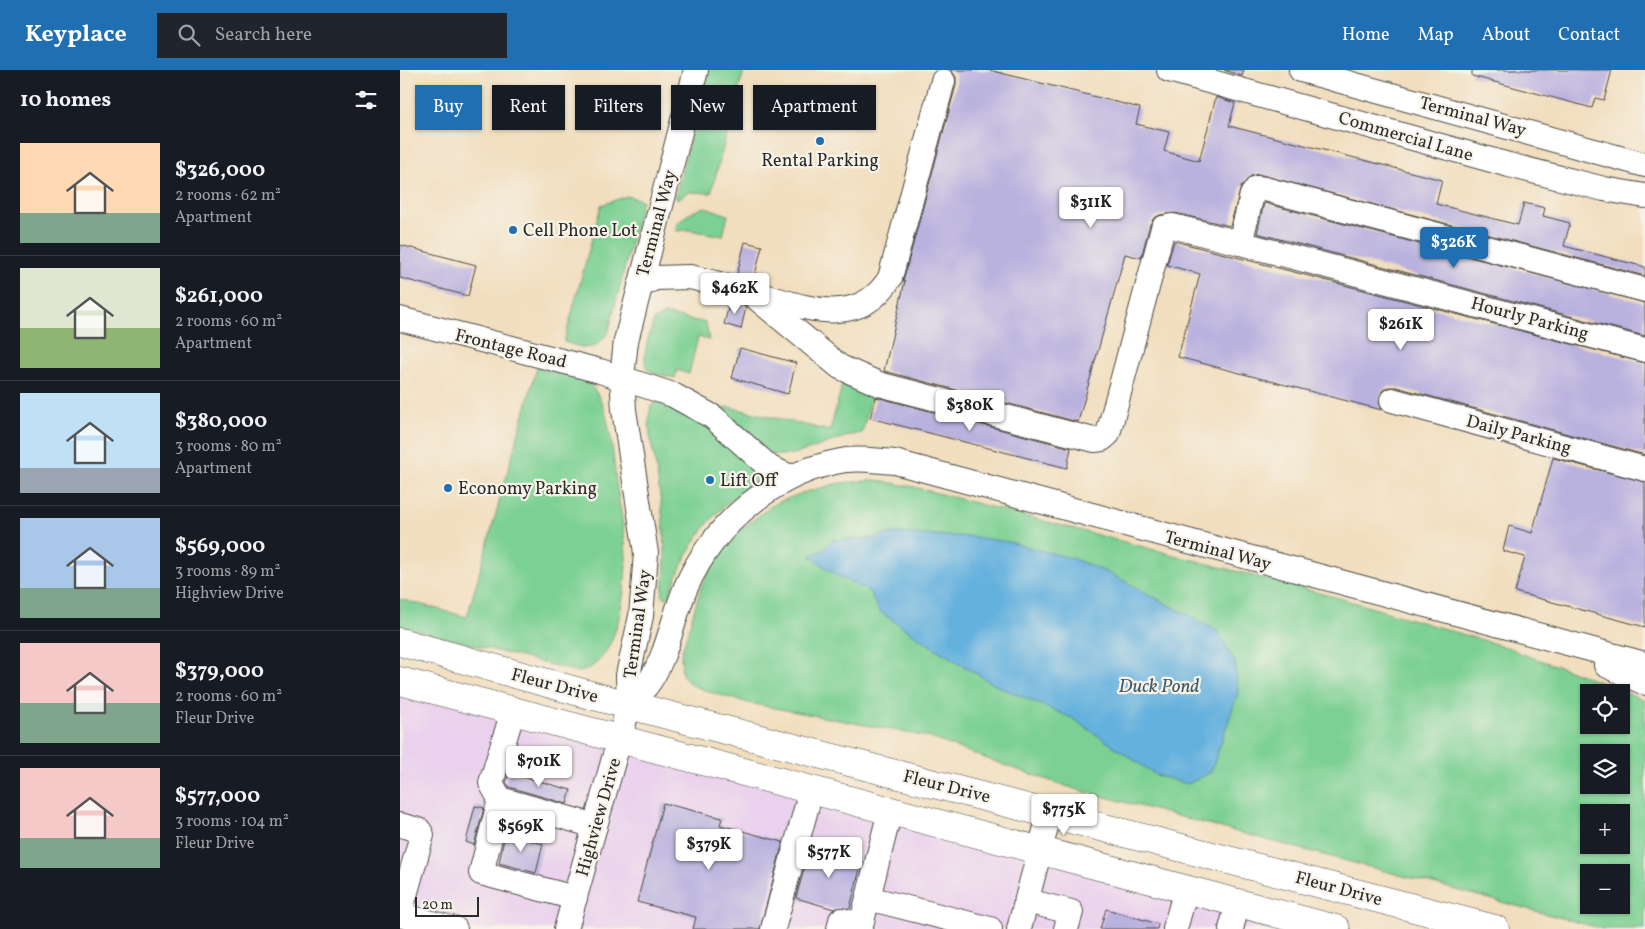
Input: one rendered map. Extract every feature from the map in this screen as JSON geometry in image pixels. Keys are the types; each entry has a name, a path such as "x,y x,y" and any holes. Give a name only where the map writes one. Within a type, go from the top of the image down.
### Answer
{"main road":[{"name":"Fleur Drive","path":"400,642 629,705 1050,812 1450,924 1495,929"},
{"name":"Fleur Drive","path":"400,681 1336,929"}],"street":[{"name":"Terminal Way","path":"629,705 628,675 641,616 646,553 624,410 622,377 626,341 696,70"},
{"name":"Commercial Lane","path":"1169,70 1509,165 1645,196"},
{"name":"Terminal Way","path":"1300,70 1537,133 1645,165"},
{"path":"640,286 655,278 690,277 820,310 840,311 860,306 883,288 890,278 943,82"},
{"path":"1240,243 1252,195 1257,188 1645,290"},
{"name":"Hourly Parking","path":"748,292 840,367 858,376 879,384 1094,440 1102,439 1108,434 1163,228 1172,226 1645,350"},
{"name":"Frontage Road","path":"400,320 622,377"},
{"path":"622,377 694,404 729,430 770,468 791,477"},
{"name":"Daily Parking","path":"1392,400 1645,469"},
{"name":"Terminal Way","path":"629,705 647,684 661,660 686,587 703,555 728,524 753,501 791,477 828,464 867,459 894,462 1645,664"},
{"path":"1545,638 1645,683"},
{"name":"Highview Drive","path":"566,929 629,705"},
{"path":"513,712 491,783 500,799 481,873 575,898"},
{"path":"773,929 811,790"},
{"path":"500,799 595,826"},
{"path":"839,929 841,920 861,925 890,811"},
{"path":"1019,929 1050,812"},
{"path":"400,825 419,830 422,835 400,914 455,929"},
{"path":"1175,929 1186,889"},
{"path":"868,898 990,929"},
{"path":"1027,901 1071,912 1066,929"},
{"path":"1231,929 1238,903"}],"shaded area":[{"path":"400,681 1336,929 585,929 568,925 566,929 400,929"}],"green space":[{"path":"708,70 744,70 740,85 704,85"},
{"path":"692,130 728,130 711,193 688,192 678,199 675,197"},
{"path":"627,196 642,200 608,333 603,340 593,347 588,348 564,342 601,205"},
{"path":"705,207 728,215 723,236 689,230 677,231 676,225 683,219"},
{"path":"664,314 706,323 709,340 698,337 689,374 677,370 675,378 651,372 647,368 645,355 650,332 654,320"},
{"path":"537,367 565,373 579,378 590,385 597,393 602,404 612,445 626,558 624,589 617,625 611,642 603,656 592,666 579,672 400,626 400,599 467,617"},
{"path":"842,385 872,395 862,433 850,435 793,454 770,454 721,411 723,408 729,407 830,431"},
{"path":"659,400 700,417 757,469 757,480 721,509 694,543 677,576 669,598 662,596 665,564 664,532 649,429 651,406"},
{"path":"875,480 914,487 1346,600 1513,649 1519,653 1604,684 1580,684 1580,734 1630,734 1630,694 1645,700 1645,929 1603,929 1075,789 928,737 749,703 706,691 690,684 682,674 681,654 702,584 725,546 739,531 774,504 802,493 839,483"}],"water":[{"name":"Duck Pond","path":"893,533 975,537 1009,542 1074,559 1111,574 1218,631 1235,662 1238,693 1211,772 1188,784 1156,775 1072,718 995,685 928,644 879,611 869,591 836,575 810,556 825,549 832,540 873,538"}],"building":[{"path":"951,70 989,70 1140,108 1136,124 1169,132 1164,151 1199,161 1216,97 1235,103 1229,126 1442,180 1436,204 1518,225 1524,203 1545,208 1543,216 1570,223 1564,246 1645,267 1645,276 1258,174 1251,176 1241,187 1230,226 1175,213 1160,215 1154,218 1150,224 1141,258 1125,254 1078,422 884,371 905,281 903,281 956,85 956,77"},
{"path":"1224,70 1244,70 1242,76"},
{"path":"1472,70 1612,70 1604,100 1595,98 1592,108 1472,76"},
{"path":"1264,203 1645,303 1645,336 1257,233"},
{"path":"1174,241 1645,363 1645,455 1396,387 1388,387 1382,391 1379,403 1382,410 1178,357 1200,274 1167,265"},
{"path":"745,242 762,246 754,279 737,274"},
{"path":"400,245 476,265 468,296 400,278"},
{"path":"730,301 746,307 741,329 724,324"},
{"path":"740,348 796,363 788,394 732,378"},
{"path":"876,397 1071,448 1067,468 870,418"},
{"path":"1553,458 1645,482 1645,627 1515,592 1525,557 1503,551 1509,526 1532,533"},
{"path":"509,773 571,790 567,804 509,787 506,782"},
{"path":"663,803 722,818 720,825 783,842 760,929 693,929 696,917 637,902"},
{"path":"475,806 484,808 474,845 466,842"},
{"path":"505,834 543,844 536,873 499,863"},
{"path":"810,847 862,861 850,908 834,909 796,898"},
{"path":"1106,909 1158,924 1157,929 1100,929"}],"place":[{"name":"Rental Parking","path":"820,141"},
{"name":"Cell Phone Lot","path":"513,230"},
{"name":"Lift Off","path":"710,480"},
{"name":"Economy Parking","path":"448,488"}]}
